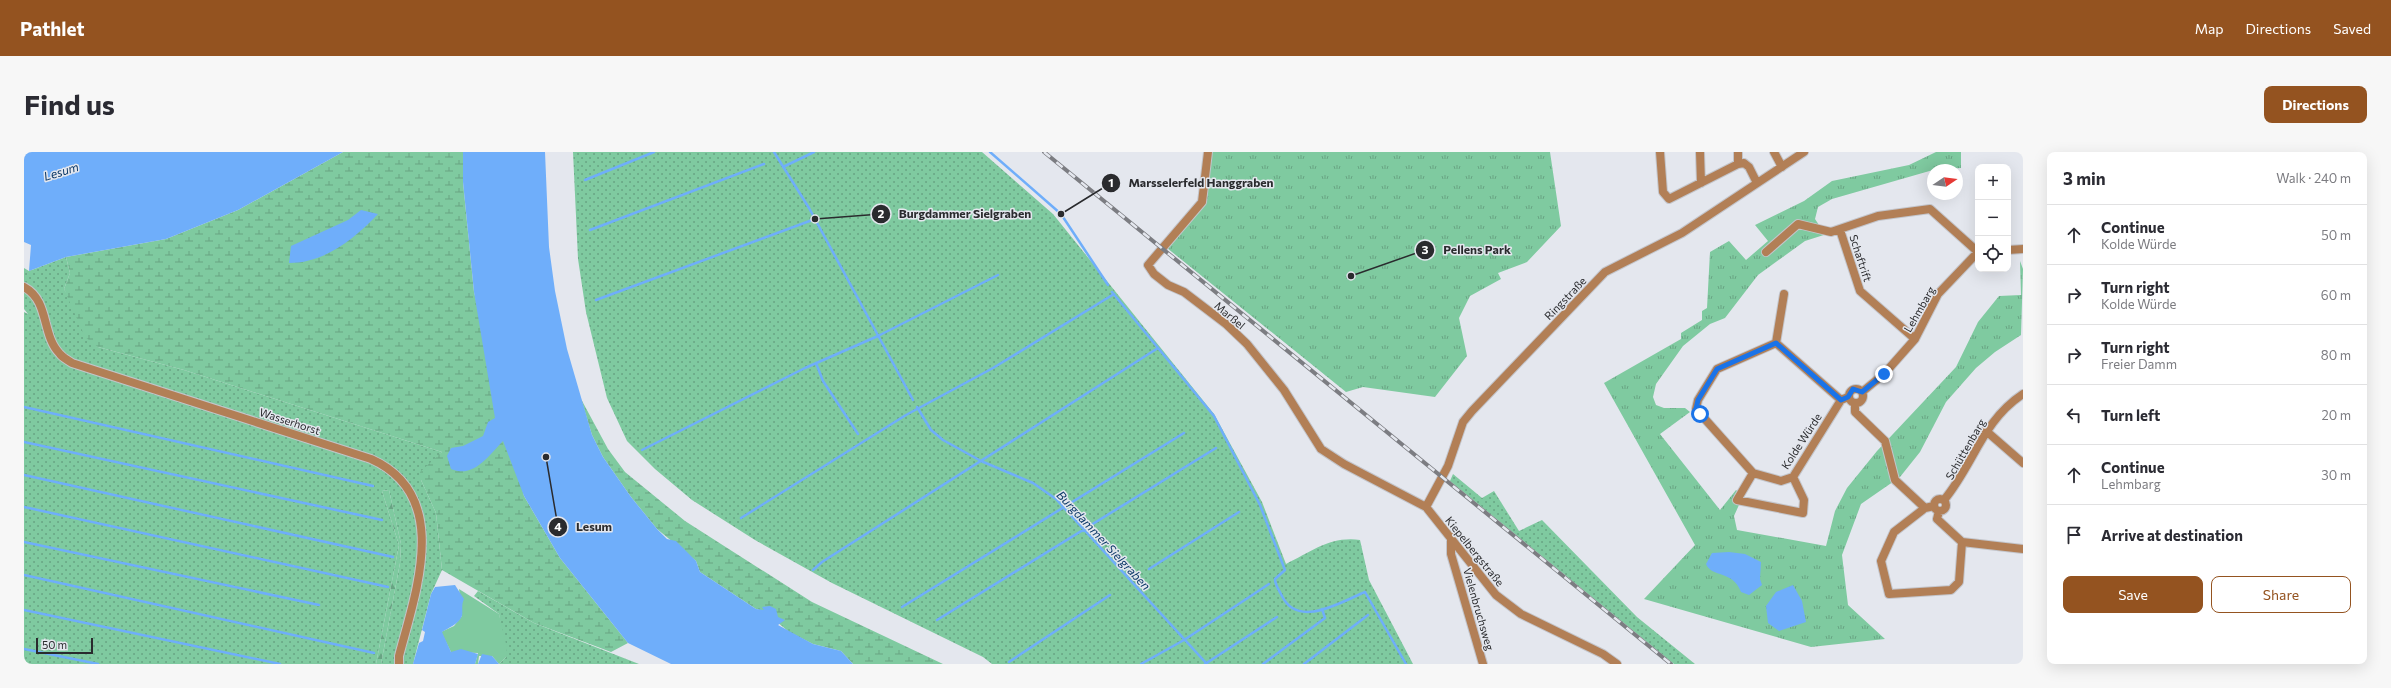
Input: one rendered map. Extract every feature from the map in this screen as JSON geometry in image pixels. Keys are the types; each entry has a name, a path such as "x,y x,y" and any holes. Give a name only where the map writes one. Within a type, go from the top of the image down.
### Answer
{"street":[{"name":"Marßel","path":"1208,152 1202,202 1148,265 1158,277 1168,285 1184,292 1226,324 1247,344 1284,390 1321,449 1344,464 1381,483"},
{"path":"1660,152 1663,192 1669,199 1738,164 1744,163 1749,167 1758,182"},
{"path":"1700,152 1701,183"},
{"path":"1738,152 1738,164"},
{"path":"1774,152 1782,167"},
{"name":"Ringstraße","path":"1426,508 1448,466 1464,422 1472,411 1605,272 1682,234 1804,152"},
{"path":"1766,252 1798,224 1809,225 1823,231 1840,230 1878,216 1930,209 1975,249"},
{"name":"Schaftrift","path":"1840,230 1860,291 1915,339"},
{"path":"2011,250 2023,249"},
{"name":"Lehmbarg","path":"1862,392 1884,374 1915,339 1938,294 1975,255"},
{"name":"Wasserhorst","path":"24,287 39,301 52,341 59,354 72,363 371,459 389,467 400,477 416,504 423,542 421,568 399,656 399,664"},
{"path":"1776,343 1784,294"},
{"path":"1776,343 1844,399 1855,404"},
{"path":"1776,343 1717,369 1696,409 1753,473 1737,500 1803,514 1804,500 1793,477"},
{"path":"1844,399 1853,389 1862,392 1862,400 1855,404"},
{"name":"Schüttenbarg","path":"1933,509 1946,506 1944,500 1955,487 1986,430 2008,404 2023,394"},
{"name":"Kolde Würde","path":"1753,473 1781,481 1793,477 1844,399"},
{"path":"1855,404 1855,412 1885,441 1894,480 1933,509 1937,519 1962,542 2023,549"},
{"path":"1986,430 2023,463"},
{"name":"Kiepelbergstraße","path":"1381,483 1426,508 1451,537 1496,595 1521,614 1603,654 1617,664"},
{"path":"1933,509 1894,532 1881,561 1889,594 1951,590 1959,582 1962,542"},
{"name":"Vielenbruchsweg","path":"1451,537 1451,554 1483,664"}],"green space":[{"path":"343,152 463,152 463,182 474,292 524,496 560,558 628,643 611,652 534,623 442,570 436,513 421,480 420,472 442,452 184,370 98,347 85,337 64,289 70,273 66,257 166,239 238,210"},
{"path":"573,152 982,152 1053,214 1214,414 1262,502 1286,564 1312,550 1339,540 1360,540 1369,580 1413,664 992,664 983,657 832,583 755,540 692,500 655,469 627,441 607,398 586,312 578,259"},
{"path":"1212,152 1550,152 1561,226 1527,262 1498,273 1501,279 1470,296 1459,318 1467,356 1435,397 1363,387 1346,392 1167,248 1204,203"},
{"path":"1936,152 1961,152 1961,164 1927,164 1927,172 1832,199 1818,207 1815,219 1819,225 1830,233 1805,241 1758,275 1725,318 1710,324 1683,346 1656,384 1653,397 1656,405 1664,408 1685,408 1690,412 1660,434 1720,510 1736,490 1743,496 1734,516 1737,530 1826,546 1835,511 1847,488 1877,451 1956,367 1978,322 1999,296 2021,295 2020,261 2023,269 2021,335 1995,352 1976,368 1946,402 1920,452 1900,477 1861,504 1842,555 1848,605 1885,639 1811,647 1644,599 1695,545 1604,383 1681,339 1681,333 1702,320 1702,311 1707,308 1710,252 1729,241 1746,260 1768,241 1755,225 1804,201 1832,181 1909,165"},
{"path":"66,257 70,273 64,289 98,347 184,370 442,452 421,480 436,513 442,570 431,594 413,664 381,664 400,563 401,544 389,490 382,491 399,545 376,664 24,664 24,312 28,314 24,309 24,268 29,271"},
{"path":"581,399 608,449 625,472 685,521 812,602 943,664 853,664 841,651 813,644 789,632 764,611 756,609 700,572 696,561 657,529 631,497 603,457 592,435"},
{"path":"1453,474 1482,498 1494,491 1519,531 1542,520 1637,617 1695,664 1674,664 1450,481"},
{"path":"389,490 401,544 400,563 381,664 376,664 399,545 382,491"},
{"path":"459,589 499,614 507,648 506,657 499,664 492,656 479,656 478,664 475,664 478,653 451,652 441,632 454,626 462,616"},
{"path":"478,591 534,623 639,664 499,664 506,657 499,614 474,596"}],"water":[{"path":"24,152 343,152 238,210 166,239 66,257 29,271 31,245 24,242"},
{"path":"463,152 545,152 549,247 555,291 567,349 592,435 603,457 631,497 667,539 676,541 696,561 700,572 756,609 764,610 762,607 770,606 776,609 778,617 785,620 778,625 813,644 841,651 853,664 671,664 628,643 560,558 524,496 503,441 486,459 474,468 467,471 451,469 447,456 451,448 463,446 483,436 488,422 495,418 474,292 463,182"},
{"path":"361,210 378,214 359,232 338,248 315,259 289,263 291,246 348,220"},
{"path":"1729,552 1745,554 1761,562 1760,579 1762,585 1749,595 1741,592 1733,580 1713,571 1706,564 1712,553"},
{"path":"455,585 464,599 462,605 462,616 456,624 442,632 451,652 461,649 478,654 475,664 413,664 419,643 423,641 425,632 422,630 431,594 435,587"},
{"path":"1793,585 1802,601 1806,622 1779,631 1768,623 1766,606 1776,592"},
{"path":"482,654 492,656 499,664 478,664"}],"waterway":[{"path":"585,180 654,152"},
{"name":"Burgdammer Sielgraben","path":"774,152 809,208 913,400"},
{"path":"783,167 814,152"},
{"path":"990,152 1061,214 1108,285"},
{"path":"590,230 764,164"},
{"path":"596,300 815,219"},
{"path":"642,450 805,368 878,336 998,275"},
{"path":"1112,292 1214,416 1260,505 1285,570 1275,579 1277,588 1289,606 1298,611 1309,612 1320,610 1365,592 1406,664"},
{"path":"741,518 906,415 993,368 1114,294"},
{"path":"813,570 822,562 1158,348"},
{"path":"816,363 823,381 858,434"},
{"path":"24,407 373,486"},
{"name":"Burgdammer Sielgraben","path":"917,407 931,430 943,440 981,461 1033,483 1056,499 1207,664"},
{"path":"902,607 1184,433"},
{"path":"24,442 382,520"},
{"path":"937,620 1216,448"},
{"path":"24,475 393,557"},
{"path":"24,507 388,587"},
{"path":"1149,569 1239,512"},
{"path":"24,542 319,605"},
{"path":"24,575 374,653"},
{"path":"1141,664 1184,640 1269,584"},
{"path":"1009,662 1110,595"},
{"path":"1263,664 1325,618 1322,609"},
{"path":"24,610 280,664"},
{"path":"1304,664 1368,615"},
{"path":"1205,664 1277,617"},
{"path":"24,649 98,664"}],"railway":[{"path":"1044,152 1671,664"}],"place":[{"name":"Marsselerfeld Hanggraben","path":"1061,214"},
{"name":"Burgdammer Sielgraben","path":"815,219"},
{"name":"Pellens Park","path":"1351,276"},
{"name":"Lesum","path":"546,457"}],"route":[{"path":"1700,414 1696,409 1698,400 1717,369 1776,343 1841,400 1848,397 1850,391 1853,389 1862,392 1884,374"}]}
